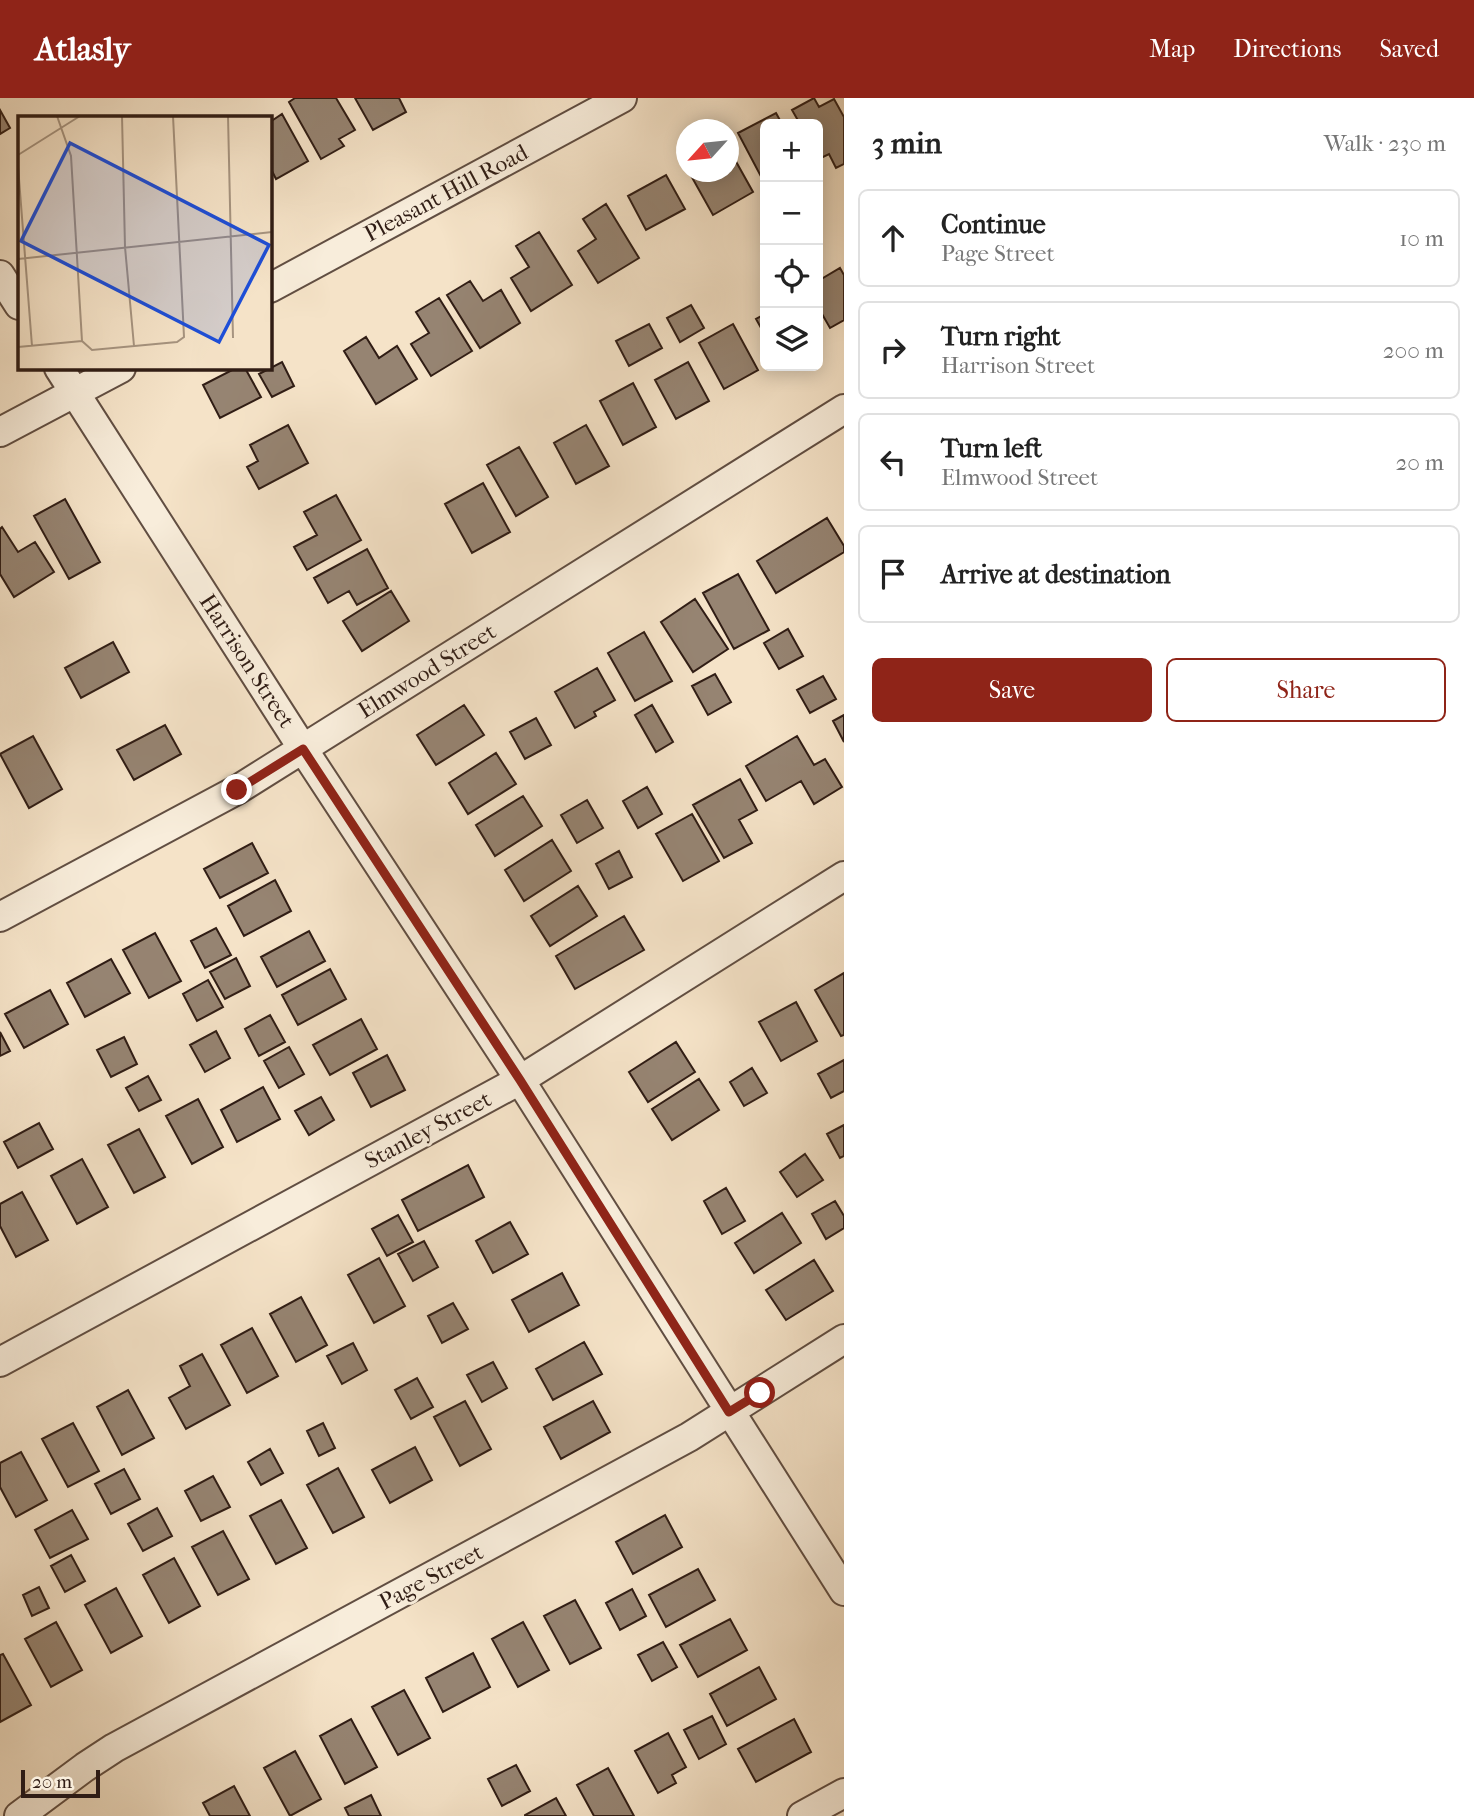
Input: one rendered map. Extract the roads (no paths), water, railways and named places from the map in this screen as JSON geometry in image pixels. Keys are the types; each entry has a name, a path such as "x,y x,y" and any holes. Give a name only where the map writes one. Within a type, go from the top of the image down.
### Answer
{"street":[{"name":"Pleasant Hill Road","path":"271,287 622,98"},
{"path":"0,275 18,303"},
{"name":"Harrison Street","path":"60,369 303,749 520,1080 844,1591"},
{"path":"0,432 119,369"},
{"name":"Elmwood Street","path":"0,918 237,790 844,409"},
{"name":"Stanley Street","path":"0,1362 520,1080 844,876"},
{"name":"Page Street","path":"19,1816 114,1748 689,1437 844,1339"},
{"path":"802,1816 844,1793"}]}
